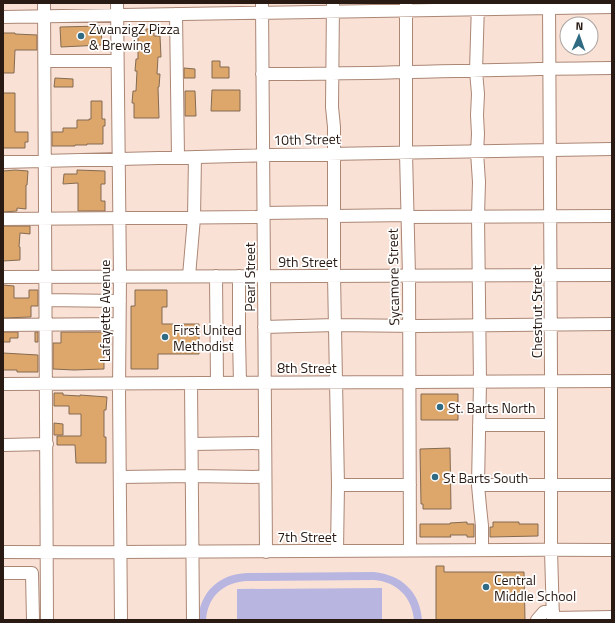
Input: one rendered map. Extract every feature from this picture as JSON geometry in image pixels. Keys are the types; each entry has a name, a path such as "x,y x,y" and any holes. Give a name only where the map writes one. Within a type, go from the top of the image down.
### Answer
{"street":[{"path":"44,3 47,620"},
{"path":"3,17 44,16 117,9 184,10 478,6 612,8"},
{"path":"478,6 476,71 478,94 477,152 479,182 478,276 480,382 478,485 482,526 482,550"},
{"name":"Chestnut Street","path":"549,6 551,550 553,616"},
{"path":"333,7 332,107 334,127 335,382 338,485 337,551"},
{"name":"Sycamore Street","path":"406,7 410,550"},
{"name":"Pearl Street","path":"262,8 266,552"},
{"name":"Lafayette Avenue","path":"117,9 120,276 119,384 121,620"},
{"path":"178,157 184,10"},
{"path":"45,61 117,61"},
{"path":"262,74 612,68"},
{"name":"10th Street","path":"3,162 262,155 612,149"},
{"path":"189,276 194,218 195,157"},
{"path":"3,219 194,218 334,214 408,216 612,216"},
{"name":"9th Street","path":"3,277 612,275"},
{"path":"216,276 217,383"},
{"path":"239,276 240,383"},
{"path":"46,300 120,300"},
{"path":"3,325 120,324"},
{"path":"264,327 335,325 479,326 612,324"},
{"name":"8th Street","path":"3,384 612,381"},
{"path":"191,383 193,620"},
{"path":"479,425 551,425"},
{"path":"192,444 265,443"},
{"path":"3,444 47,444"},
{"path":"120,477 265,477"},
{"path":"338,485 410,485"},
{"path":"478,485 612,485"},
{"name":"7th Street","path":"3,552 121,553 410,550 612,550"},
{"path":"20,552 26,573 33,620"},
{"path":"3,573 26,573"},
{"path":"537,620 544,612 553,616 612,617"}],"shaded area":[{"path":"374,572 393,577 408,587 418,601 422,620 414,620 413,612 407,598 396,587 382,581 374,580 238,582 218,592 210,604 206,620 198,620 203,601 207,593 220,581 237,574"},
{"path":"382,588 382,620 237,620 237,589"}],"building":[{"name":"ZwanzigZ Pizza & Brewing","path":"101,26 102,45 61,47 60,27"},
{"path":"146,29 154,29 154,36 160,36 161,57 158,57 157,74 160,74 158,87 159,118 134,118 134,103 132,103 133,91 136,91 137,71 135,71 136,59 138,59 138,33 146,33"},
{"path":"3,33 37,35 37,50 15,50 14,73 3,73"},
{"path":"212,61 220,61 220,67 229,67 229,78 212,78"},
{"path":"184,68 195,69 195,78 184,78"},
{"path":"55,78 73,79 73,87 54,87"},
{"path":"212,90 240,90 240,111 211,111"},
{"path":"185,91 195,91 196,116 185,116"},
{"path":"3,93 15,93 15,132 28,132 28,142 25,142 25,148 3,148"},
{"path":"91,101 102,101 102,119 105,119 105,126 103,126 103,144 52,146 52,132 63,132 63,128 77,128 77,120 91,119"},
{"path":"77,170 105,171 105,184 101,184 101,201 105,201 105,211 78,211 78,183 63,184 64,174 77,174"},
{"path":"3,171 28,171 26,185 26,209 17,208 17,211 3,212"},
{"path":"3,226 30,226 30,234 20,233 20,260 3,261"},
{"path":"3,285 14,286 14,298 29,298 29,290 38,290 38,306 31,306 31,317 3,318"},
{"name":"First United Methodist","path":"135,290 167,290 167,307 162,307 162,324 199,324 199,354 158,354 158,369 131,369 131,306 135,306"},
{"path":"3,332 18,332 18,338 10,338 10,342 3,342"},
{"path":"35,332 38,332 38,342 35,342"},
{"path":"61,332 108,332 108,339 104,339 104,369 53,369 53,343 61,343"},
{"path":"3,353 38,355 38,372 3,370"},
{"path":"54,393 63,393 63,395 107,397 106,410 104,410 106,463 76,463 75,445 57,445 57,436 81,436 81,414 69,414 69,406 54,406"},
{"name":"St. Barts North","path":"421,394 458,394 458,420 421,420"},
{"path":"54,423 63,424 63,435 54,435"},
{"name":"St Barts South","path":"450,448 451,509 423,509 423,504 421,504 420,449"},
{"path":"467,522 467,524 474,524 474,537 467,537 467,535 450,535 451,537 420,537 420,524 450,524"},
{"path":"493,522 538,524 538,536 490,537 490,527 493,527"},
{"name":"Central Middle School","path":"436,566 444,566 444,572 524,572 525,620 436,620"}],"place":[{"name":"ZwanzigZ Pizza & Brewing","path":"81,36"},
{"name":"First United Methodist","path":"165,337"},
{"name":"St. Barts North","path":"440,407"},
{"name":"St Barts South","path":"435,477"},
{"name":"Central Middle School","path":"486,587"}]}
